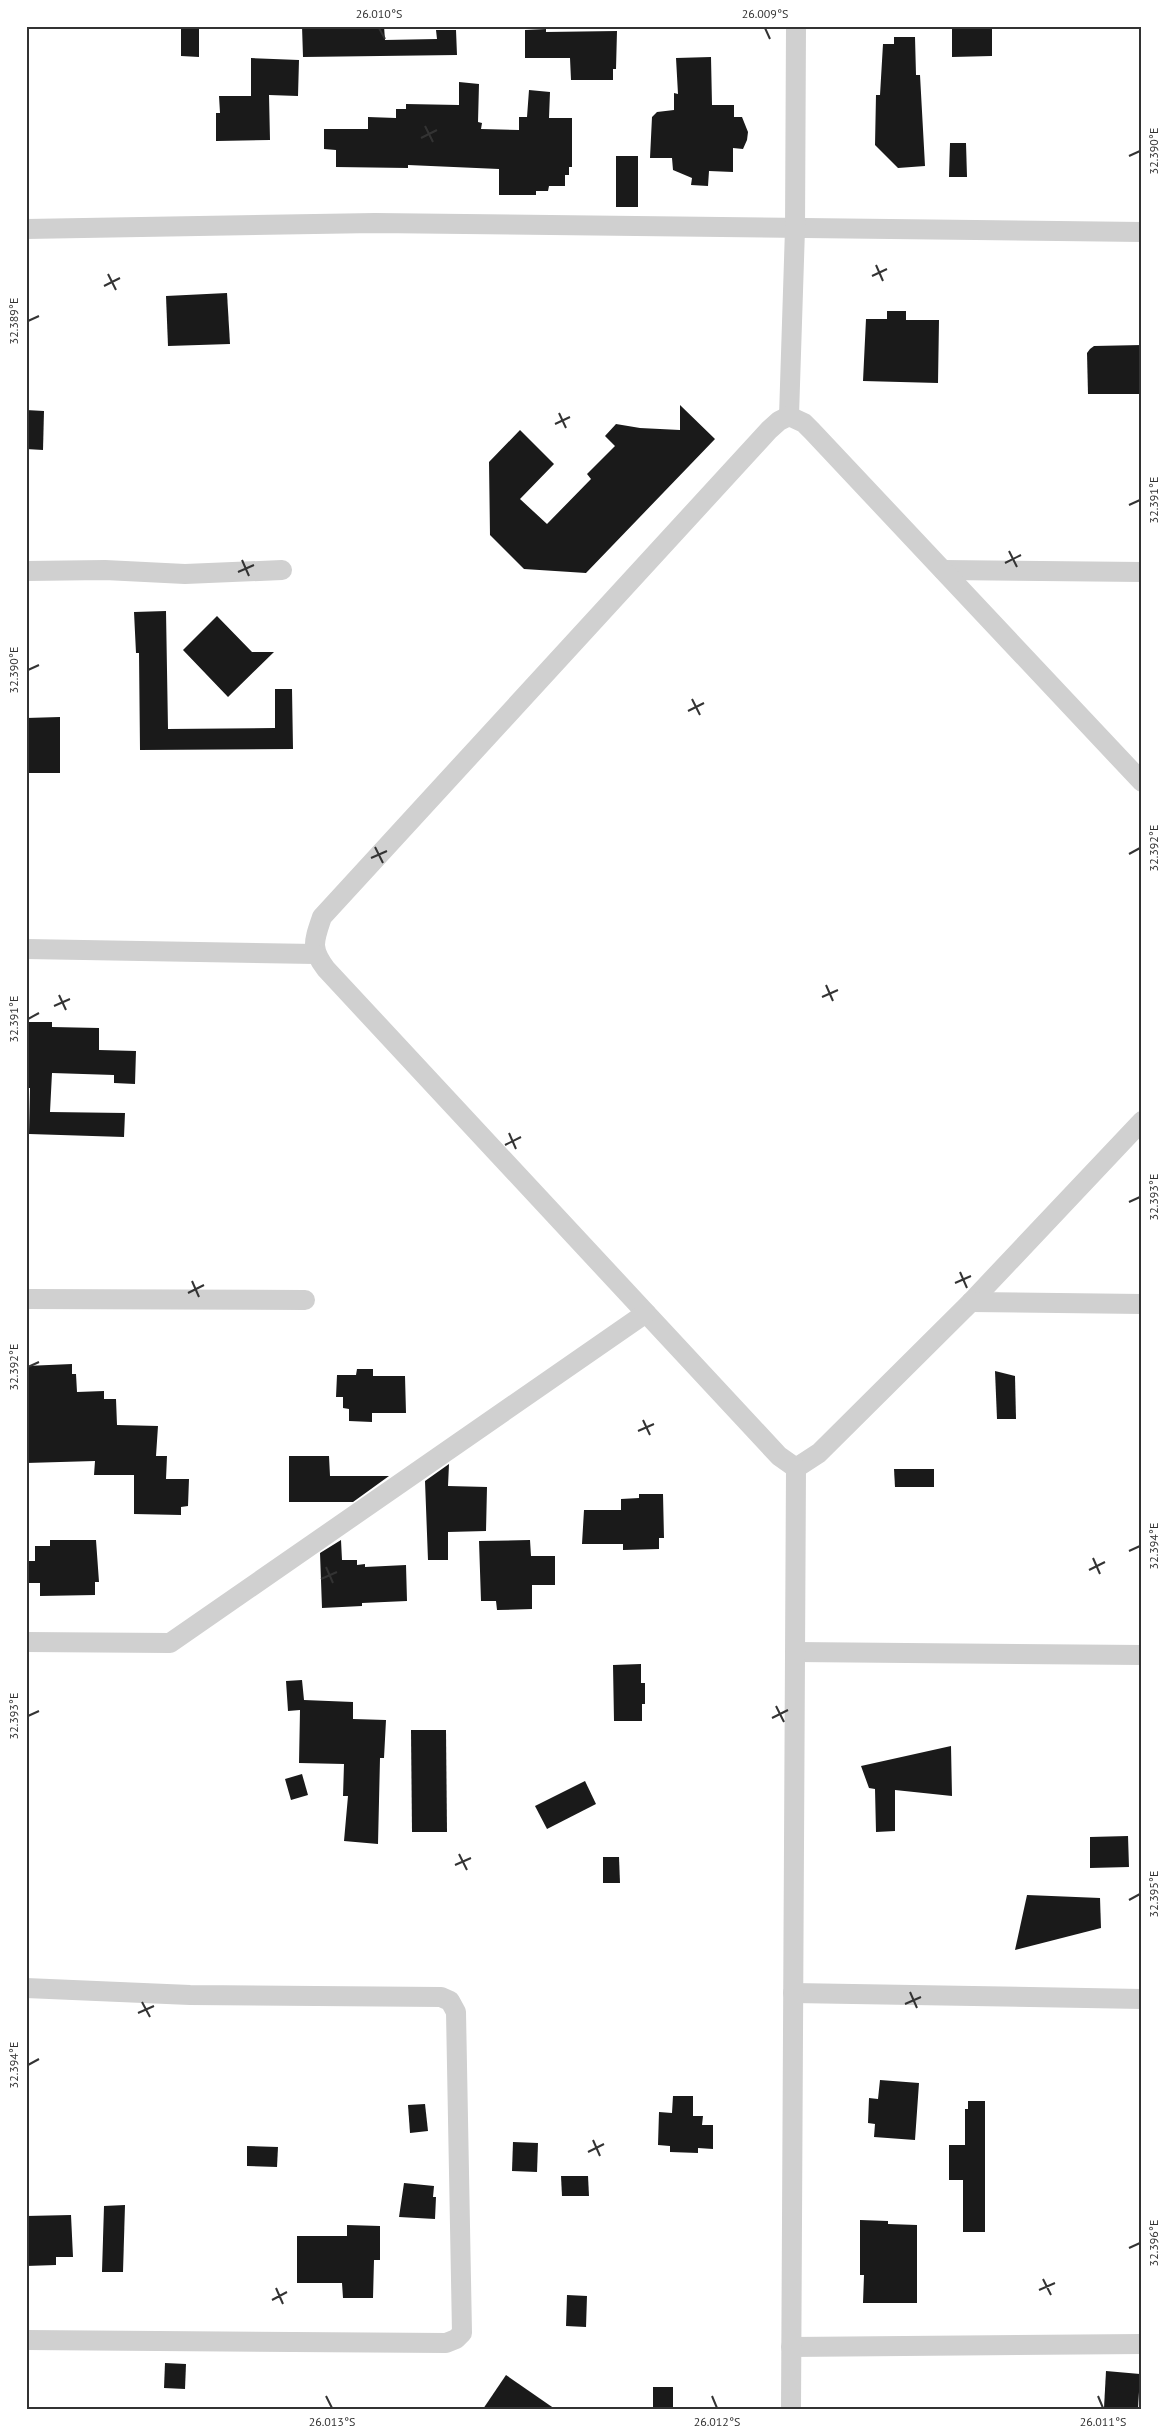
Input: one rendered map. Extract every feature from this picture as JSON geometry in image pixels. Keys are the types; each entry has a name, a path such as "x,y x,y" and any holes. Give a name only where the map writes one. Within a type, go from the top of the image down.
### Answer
{"street":[{"path":"789,416 795,229 796,26"},
{"path":"26,229 375,223 1142,232"},
{"path":"796,1468 779,1456 315,954 315,937 322,917 769,430 779,421 789,416 804,422 1142,782"},
{"path":"26,571 105,570 185,574 282,570"},
{"path":"943,570 1142,572"},
{"path":"26,949 315,954"},
{"path":"796,1468 819,1453 971,1302 1142,1121"},
{"path":"26,1299 305,1300"},
{"path":"971,1302 1142,1304"},
{"path":"26,1642 170,1643 646,1313"},
{"path":"791,2409 796,1468"},
{"path":"795,1652 1142,1655"},
{"path":"26,1988 190,1995 441,1996 450,2001 456,2012 462,2333 456,2339 446,2343 26,2340"},
{"path":"793,1993 1142,1999"},
{"path":"791,2347 1142,2344"}],"building":[{"path":"181,26 199,26 199,57 181,56"},
{"path":"302,26 384,26 385,40 437,39 436,30 456,30 457,55 303,57"},
{"path":"952,26 992,26 992,56 952,57"},
{"path":"546,29 546,32 617,31 616,69 613,69 613,80 571,80 570,58 525,58 525,30"},
{"path":"894,37 915,37 916,75 920,75 925,166 898,168 875,145 876,95 880,95 883,44 894,44"},
{"path":"711,57 712,105 734,105 734,117 742,117 748,132 747,140 743,149 733,148 733,172 709,171 708,186 691,185 692,178 673,170 672,158 650,158 652,117 657,112 674,110 674,93 678,94 676,58"},
{"path":"251,58 299,60 298,96 269,95 270,140 216,141 216,113 220,113 219,96 251,96"},
{"path":"459,82 479,84 478,122 482,123 481,129 519,130 519,117 527,117 529,90 550,92 549,118 572,118 572,167 569,167 569,175 565,175 565,186 549,186 548,191 536,191 536,195 499,195 499,169 408,165 408,168 336,167 336,150 324,149 324,129 368,129 368,117 396,118 396,109 406,109 406,104 459,105"},
{"path":"950,143 966,143 967,177 949,177"},
{"path":"616,156 638,156 638,207 616,207"},
{"path":"227,293 230,344 168,346 166,296"},
{"path":"887,311 906,311 906,320 939,320 938,383 863,381 866,319 887,319"},
{"path":"1142,345 1142,394 1088,394 1087,353 1090,349 1094,346"},
{"path":"680,405 715,439 586,573 524,569 490,535 489,462 520,430 554,464 520,499 547,524 591,479 587,474 615,446 605,436 616,424 640,428 680,430"},
{"path":"26,410 44,411 43,450 26,449"},
{"path":"166,611 168,729 275,728 275,689 292,689 293,749 140,750 139,653 136,653 134,612"},
{"path":"217,616 252,652 274,652 228,697 183,650"},
{"path":"60,717 60,773 26,773 26,718"},
{"path":"26,1022 52,1022 52,1027 99,1028 99,1050 136,1051 135,1084 114,1083 114,1075 52,1073 50,1112 125,1113 124,1137 29,1134 30,1088 26,1088"},
{"path":"72,1364 72,1374 76,1374 77,1392 104,1391 104,1399 116,1399 117,1425 158,1426 156,1456 167,1456 166,1479 189,1479 188,1506 181,1507 181,1515 134,1514 134,1475 94,1475 95,1461 26,1463 26,1366"},
{"path":"357,1369 373,1369 373,1376 405,1376 406,1413 372,1413 372,1422 349,1421 349,1409 343,1408 343,1397 336,1397 337,1375 356,1375"},
{"path":"995,1371 1015,1376 1016,1419 997,1419"},
{"path":"289,1456 329,1456 330,1476 389,1476 353,1502 289,1502"},
{"path":"449,1464 448,1486 487,1487 486,1531 448,1532 448,1560 428,1560 425,1481"},
{"path":"894,1469 934,1469 934,1487 895,1487"},
{"path":"639,1494 663,1494 664,1538 659,1538 659,1549 623,1550 623,1544 582,1544 584,1510 621,1510 621,1499 639,1498"},
{"path":"50,1540 96,1540 99,1582 95,1582 95,1595 40,1596 40,1583 26,1583 26,1561 35,1561 35,1546 50,1546"},
{"path":"341,1540 342,1560 357,1560 357,1565 365,1564 365,1567 406,1565 407,1601 362,1603 362,1606 322,1608 320,1553"},
{"path":"530,1540 531,1556 555,1556 555,1585 532,1585 532,1609 497,1610 496,1601 481,1601 479,1541"},
{"path":"641,1664 641,1683 645,1683 645,1704 642,1704 642,1721 614,1721 613,1665"},
{"path":"302,1680 304,1700 353,1702 353,1719 386,1720 384,1758 380,1758 378,1844 344,1841 348,1796 343,1796 344,1764 299,1763 300,1710 288,1711 286,1681"},
{"path":"411,1730 446,1730 447,1832 412,1832"},
{"path":"951,1746 952,1796 895,1790 895,1831 876,1832 875,1789 869,1788 861,1766"},
{"path":"302,1774 308,1795 291,1800 285,1779"},
{"path":"585,1781 596,1804 547,1829 535,1806"},
{"path":"1128,1836 1129,1867 1090,1868 1090,1837"},
{"path":"603,1857 619,1857 620,1883 603,1883"},
{"path":"1027,1895 1100,1898 1101,1928 1015,1950"},
{"path":"880,2080 919,2083 915,2140 874,2137 875,2124 868,2123 869,2098 878,2099"},
{"path":"673,2096 693,2096 693,2116 703,2116 702,2125 713,2125 713,2149 698,2148 698,2153 670,2152 670,2146 658,2145 659,2112 672,2113"},
{"path":"968,2101 985,2101 985,2232 963,2232 963,2180 949,2180 949,2145 965,2145 965,2109 968,2109"},
{"path":"425,2104 428,2131 410,2133 408,2105"},
{"path":"513,2142 538,2143 537,2172 512,2171"},
{"path":"247,2146 278,2147 277,2167 247,2166"},
{"path":"561,2176 588,2176 589,2196 562,2196"},
{"path":"404,2183 434,2186 433,2197 436,2197 435,2219 399,2217"},
{"path":"125,2205 123,2272 102,2272 104,2206"},
{"path":"71,2215 73,2257 56,2257 56,2265 26,2266 26,2216"},
{"path":"860,2220 888,2221 888,2224 917,2225 917,2303 863,2303 864,2275 860,2275"},
{"path":"347,2225 380,2226 380,2260 374,2260 373,2298 343,2298 342,2283 297,2283 297,2236 347,2236"},
{"path":"567,2295 587,2296 586,2327 566,2326"},
{"path":"165,2363 186,2364 185,2389 164,2388"},
{"path":"1106,2371 1140,2374 1138,2409 1104,2408"},
{"path":"506,2375 555,2409 483,2409"},
{"path":"653,2387 673,2387 673,2409 653,2409"}]}
